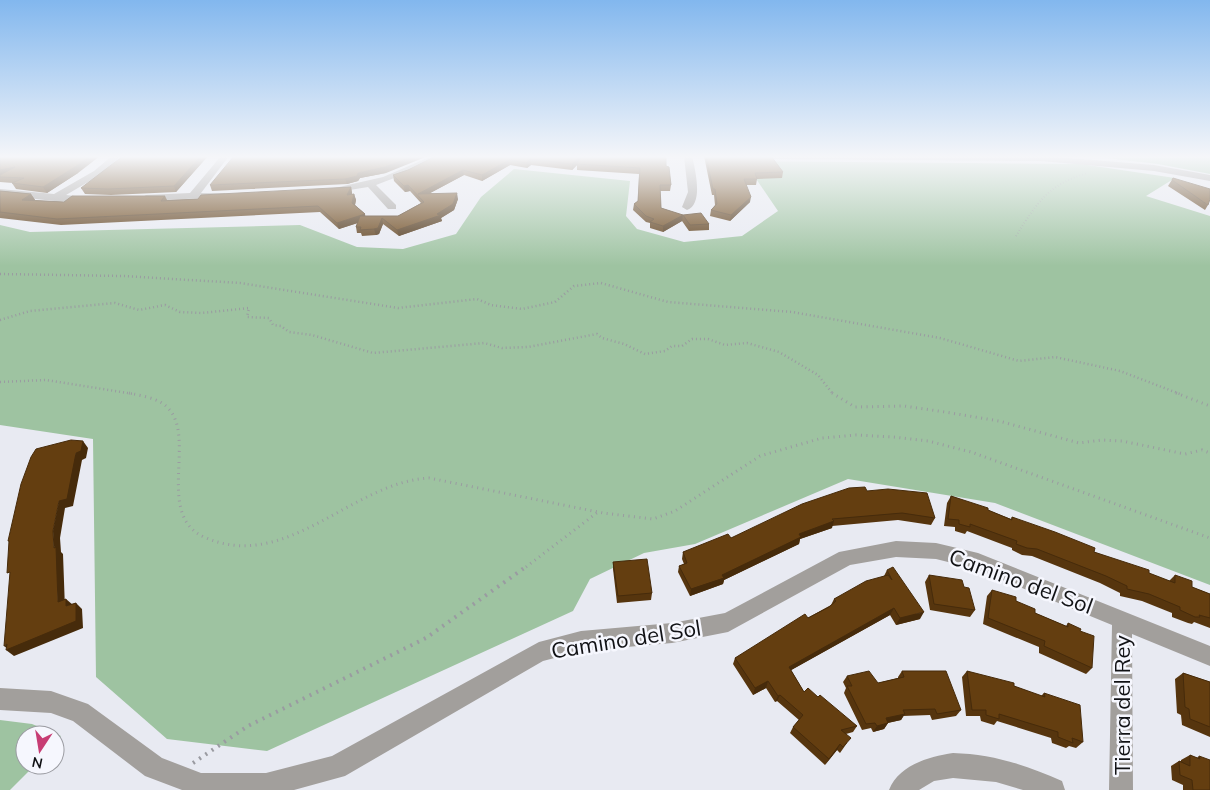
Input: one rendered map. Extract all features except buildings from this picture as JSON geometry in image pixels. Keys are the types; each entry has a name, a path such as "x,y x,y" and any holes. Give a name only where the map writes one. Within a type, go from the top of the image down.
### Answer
{"street":[{"path":"8,193 53,198 102,200"},
{"path":"53,198 62,193"},
{"path":"193,196 196,193"},
{"path":"379,193 392,207"},
{"path":"687,207 694,193"},
{"path":"136,199 230,195"},
{"name":"Camino del Sol","path":"0,699 51,702 80,712 154,767 201,785 223,788 266,785 336,767 539,652 581,641 672,633 728,622 846,558 877,550 929,550 978,561 1210,656"},
{"name":"Tierra del Rey","path":"1121,790 1122,619"},
{"path":"901,790 916,776 932,768 949,765 968,765 1016,775 1053,790"}],"path":[{"path":"1016,236 1046,193"},
{"path":"0,274 32,276 133,276 240,283 398,308 477,299 491,304 522,309 555,302 574,286 601,283 668,302 792,312 940,338 986,354 1019,361 1055,357 1120,371 1210,406"},
{"path":"0,320 30,311 115,304 139,310 165,305 180,312 202,314 250,308 247,317 269,318 273,325 281,326 289,332 312,335 373,353 484,343 502,348 528,347 597,334 602,338 624,344 644,354 665,350 672,346 682,346 692,339 708,339 725,345 747,343 779,352 818,375 829,391 855,407 904,406 999,421 1079,443 1102,440 1122,441 1185,454 1202,450 1210,453"},
{"path":"0,382 34,379 58,381 140,395 166,406 178,423 177,496 188,524 196,534 214,541 242,545 277,541 305,530 391,485 411,478 457,483 598,512 653,519 665,516 760,456 800,443 856,434 928,441 971,452 1210,538"},
{"path":"174,775 248,726 305,696 389,658 426,638 546,552 598,512"}],"green space":[{"path":"486,193 629,193 626,216 637,229 684,242 742,236 778,211 766,193 1151,193 1146,196 1210,216 1210,585 995,503 848,479 695,544 644,553 590,579 573,611 267,751 167,739 96,677 93,439 0,425 0,225 30,232 300,225 357,247 403,249 456,234 481,197"},
{"path":"0,720 34,725 15,725 15,775 25,775 10,790 0,790"}]}
